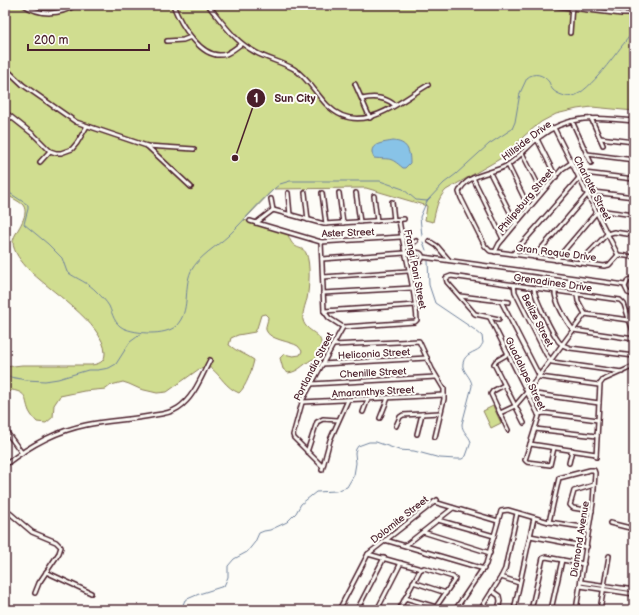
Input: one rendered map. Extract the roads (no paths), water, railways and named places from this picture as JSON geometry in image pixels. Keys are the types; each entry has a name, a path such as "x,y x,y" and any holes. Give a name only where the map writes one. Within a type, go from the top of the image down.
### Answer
{"street":[{"path":"24,5 35,11 48,13 62,12 76,5"},
{"path":"174,5 178,16 191,37 202,48 215,54 226,54 242,44"},
{"path":"208,5 229,32 242,44 254,52 296,70 335,112 350,118 370,118 428,85"},
{"path":"547,5 622,14 634,14"},
{"path":"599,5 634,8"},
{"path":"570,33 572,7"},
{"path":"167,41 183,40 191,37"},
{"path":"5,68 40,98 69,117 87,126 147,146 194,149"},
{"path":"355,84 370,118"},
{"path":"362,99 378,97 395,105"},
{"path":"5,112 34,135 50,151 61,153 72,149 87,126"},
{"path":"591,118 603,145"},
{"name":"Hillside Drive","path":"473,178 490,173 508,165 537,139 554,128 572,121 591,118 634,121"},
{"path":"572,121 591,163"},
{"name":"Charlotte Street","path":"554,128 618,255"},
{"path":"600,138 634,142"},
{"path":"537,139 556,176"},
{"path":"147,146 191,187"},
{"path":"40,162 50,151"},
{"path":"522,153 542,192"},
{"path":"587,154 634,160"},
{"name":"Philipsburg Street","path":"495,252 503,239 542,192 566,166 571,163"},
{"path":"508,165 529,208"},
{"path":"576,172 634,179"},
{"path":"490,173 516,224"},
{"path":"495,252 488,250 485,246 460,196 460,189 473,178 503,239"},
{"path":"513,254 579,178"},
{"path":"585,191 634,197"},
{"path":"288,193 290,215"},
{"path":"305,193 308,220"},
{"path":"322,193 326,224"},
{"path":"339,193 343,223"},
{"path":"356,193 360,222"},
{"path":"534,257 587,195"},
{"path":"374,196 377,221"},
{"path":"271,199 273,210"},
{"path":"392,202 394,220"},
{"path":"273,210 326,224 404,219"},
{"path":"256,223 273,210"},
{"path":"556,260 596,213 605,212 634,215"},
{"name":"Frangi Pani Street","path":"343,327 416,322 416,305 401,237 399,220"},
{"name":"Aster Street","path":"250,221 321,242 401,237"},
{"path":"579,263 607,234 614,232 634,235"},
{"path":"430,240 449,260"},
{"path":"322,259 404,252 416,241"},
{"path":"321,242 324,311 329,318 343,327"},
{"path":"406,258 413,257 415,253 419,252 423,257 625,285"},
{"name":"Gran Roque Drive","path":"495,252 606,266 618,255"},
{"path":"618,255 634,257"},
{"path":"413,257 417,262 423,257"},
{"path":"323,277 408,271"},
{"name":"Grenadines Drive","path":"460,296 446,278 451,276 622,301 634,334"},
{"path":"634,278 629,279 625,285 627,292 634,295"},
{"name":"Belize Street","path":"514,285 515,292 550,360 557,363 622,372"},
{"path":"323,293 413,288"},
{"path":"534,288 536,297 562,345 570,348 634,356"},
{"path":"555,291 554,296 573,330"},
{"path":"577,294 578,301 585,314"},
{"path":"460,296 509,302"},
{"path":"460,296 476,315 499,319"},
{"path":"502,301 539,376 544,378 599,385"},
{"path":"324,311 416,305"},
{"path":"500,413 515,406 528,392 585,314"},
{"path":"585,314 629,320 634,318"},
{"name":"Guadalupe Street","path":"490,318 538,414 536,429 526,460 527,462 550,465 554,448"},
{"name":"Portlandia Street","path":"307,452 293,436 302,402 343,327"},
{"path":"573,330 634,339"},
{"path":"333,345 419,341 422,343 436,377 443,386 444,395 435,437"},
{"path":"508,354 494,363 524,423"},
{"name":"Heliconia Street","path":"322,364 427,358"},
{"path":"5,465 49,436 86,425 143,418 163,414 177,409 189,397 210,360"},
{"path":"530,444 596,455 599,385 602,381 634,366"},
{"name":"Chenille Street","path":"311,384 436,377"},
{"path":"504,385 491,392 491,395 508,430"},
{"path":"528,392 599,403"},
{"name":"Amaranthys Street","path":"302,402 444,395"},
{"path":"380,418 388,398"},
{"path":"363,412 368,399"},
{"path":"338,420 323,420 317,422 307,452 322,468 330,440 348,400"},
{"path":"396,426 402,415 440,413"},
{"path":"538,414 545,413 598,420"},
{"path":"417,434 422,414"},
{"path":"536,429 597,436"},
{"path":"5,430 22,453"},
{"path":"569,463 572,450"},
{"name":"Diamond Avenue","path":"549,522 559,478 594,470 590,528 576,610"},
{"path":"592,511 573,508 570,505 574,491 594,486"},
{"name":"Dolomite Street","path":"347,610 340,608 368,554 437,500"},
{"path":"434,502 498,521"},
{"path":"406,546 453,508"},
{"path":"5,509 32,532 61,547 59,553 46,572 35,593"},
{"path":"455,610 484,569 490,553 501,511 508,510 549,522 590,528"},
{"path":"480,610 501,578 506,564 517,513"},
{"path":"514,610 534,518"},
{"path":"438,520 494,536"},
{"path":"610,523 634,529"},
{"path":"423,532 490,553"},
{"path":"530,536 587,547"},
{"path":"385,540 484,569"},
{"path":"368,554 422,569 426,568 446,574 455,579 435,609 405,598"},
{"path":"600,610 609,556"},
{"path":"531,610 543,558 546,557 584,564"},
{"path":"357,610 384,558"},
{"path":"551,610 562,560"},
{"path":"377,610 401,563"},
{"path":"399,610 413,582 422,569"},
{"path":"46,572 91,593"},
{"path":"501,578 519,583"},
{"path":"413,582 446,592"},
{"path":"581,584 627,591 634,590"},
{"path":"492,591 498,594 500,598 498,610"},
{"path":"627,591 634,594"}],"water":[{"path":"393,141 402,143 407,148 410,163 405,168 390,159 374,158 372,149 374,147 381,143"}],"waterway":[{"path":"422,236 420,217 427,201 444,183 489,144 512,129 515,122 520,93 527,78 533,75 541,76 547,79 555,91 566,96 573,96 580,93 587,87 603,70 629,37 634,36"},
{"path":"5,190 28,205 24,224 62,258 67,272 90,286 102,297 109,306 118,324 123,328 143,333 158,333 176,326 184,314 187,285 194,266 203,256 228,236 266,196 280,184 290,181 380,181 403,189 416,200 427,201"},
{"path":"423,242 426,250"},
{"path":"184,610 182,607 185,600 224,586 228,577 228,566 234,559 247,552 255,542 259,533 270,530 287,522 296,513 301,504 316,492 336,491 347,487 354,475 356,463 355,453 358,446 369,442 376,442 399,450 414,451 440,458 462,459 466,456 471,442 463,429 462,424 472,383 464,369 463,363 468,355 480,348 483,343 482,336 435,303 429,285 428,261"},
{"path":"5,376 26,380 45,381 58,379 88,370 109,368 116,364 130,342 141,334"}],"place":[{"name":"Sun City","path":"235,158"}]}
